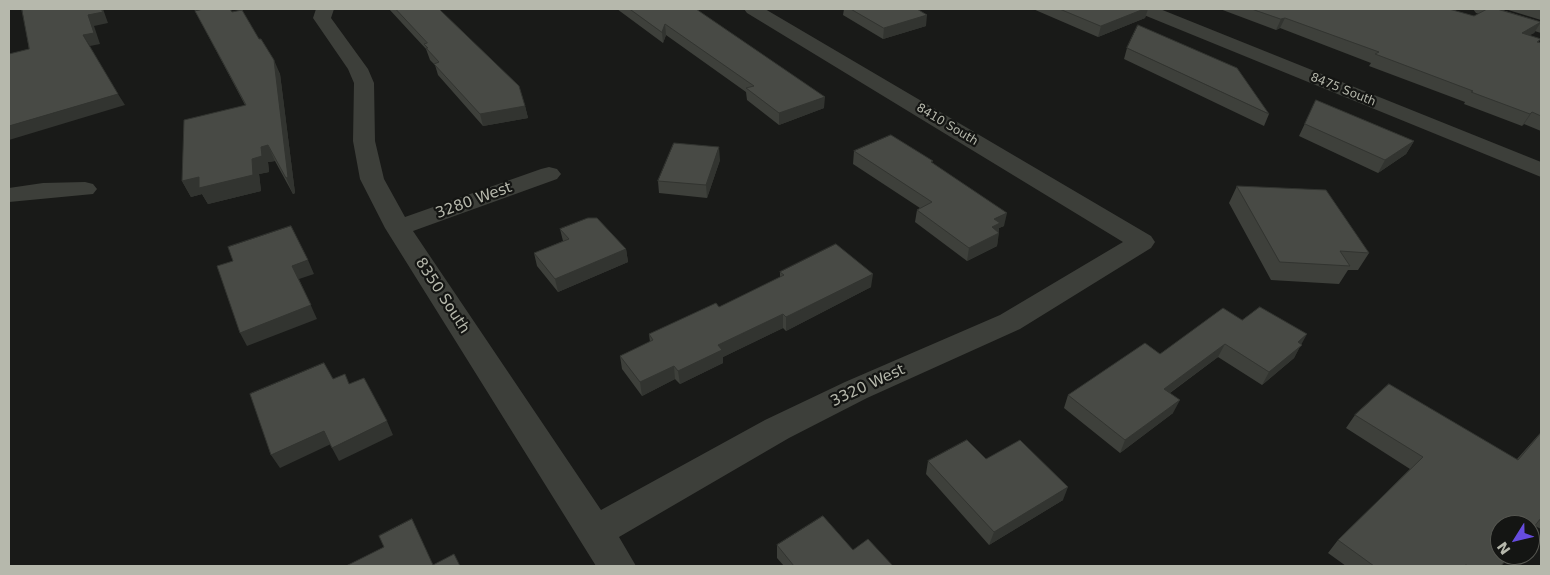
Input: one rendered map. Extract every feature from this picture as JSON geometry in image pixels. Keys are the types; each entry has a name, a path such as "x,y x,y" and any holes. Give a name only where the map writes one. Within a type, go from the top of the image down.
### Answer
{"street":[{"name":"8350 South","path":"325,9 322,18 354,63 364,83 364,141 372,179 398,228 616,566"},
{"name":"8410 South","path":"753,9 1142,242"},
{"name":"8475 South","path":"1145,9 1541,170"},
{"path":"1482,9 1541,28"},
{"name":"3280 West","path":"398,228 549,174"},
{"path":"9,195 43,190 85,189"},
{"name":"3320 West","path":"595,532 778,429 856,390 1010,322 1142,242"}],"building":[{"path":"22,9 101,9 103,12 88,15 94,33 83,35 118,94 9,126 9,54 29,49"},
{"path":"230,9 232,12 242,10 274,60 288,177 286,178 268,145 261,147 262,156 252,159 253,175 199,188 199,177 182,181 184,120 246,105 195,11"},
{"path":"396,9 439,9 519,86 525,106 480,114 434,64 439,62 426,48 428,48 424,44 427,43"},
{"path":"630,9 696,9 825,97 779,113 746,88 754,86 665,24 662,32"},
{"path":"851,9 917,9 927,15 884,28"},
{"path":"1060,9 1144,9 1101,26"},
{"path":"1252,9 1449,9 1474,16 1487,9 1497,9 1541,22 1522,33 1541,39 1537,42 1541,43 1541,116 1532,112 1530,114 1471,92 1473,91 1375,54 1379,52 1285,18 1281,19"},
{"path":"1138,25 1237,68 1269,114 1127,48"},
{"path":"1316,100 1414,141 1385,160 1305,124"},
{"path":"891,135 933,161 931,162 1007,213 994,219 1000,223 992,227 999,233 969,248 917,210 932,202 854,151"},
{"path":"674,143 719,147 706,185 658,181"},
{"path":"1237,186 1326,190 1369,253 1340,251 1350,266 1280,262"},
{"path":"588,218 597,218 626,249 555,279 534,253 569,239 560,229"},
{"path":"291,226 308,260 292,266 311,305 240,333 217,266 233,261 228,247"},
{"path":"836,244 873,274 786,317 783,314 718,345 722,350 678,371 674,366 640,382 620,356 653,340 649,334 716,303 719,307 784,275 780,272"},
{"path":"1260,307 1307,334 1298,342 1302,345 1269,372 1225,344 1164,389 1180,400 1125,440 1068,395 1145,343 1160,354 1223,308 1242,320"},
{"path":"324,363 333,379 345,374 349,384 364,378 387,421 332,448 324,431 271,455 250,394"},
{"path":"1389,384 1518,460 1541,433 1541,518 1540,519 1540,515 1490,515 1490,565 1501,566 1374,566 1338,540 1423,457 1355,415"},
{"path":"967,440 986,459 1020,440 1068,487 994,532 928,461"},
{"path":"823,516 853,550 868,539 893,566 794,566 777,545"},
{"path":"412,519 433,565 454,554 460,566 346,566 384,547 379,536"}]}
